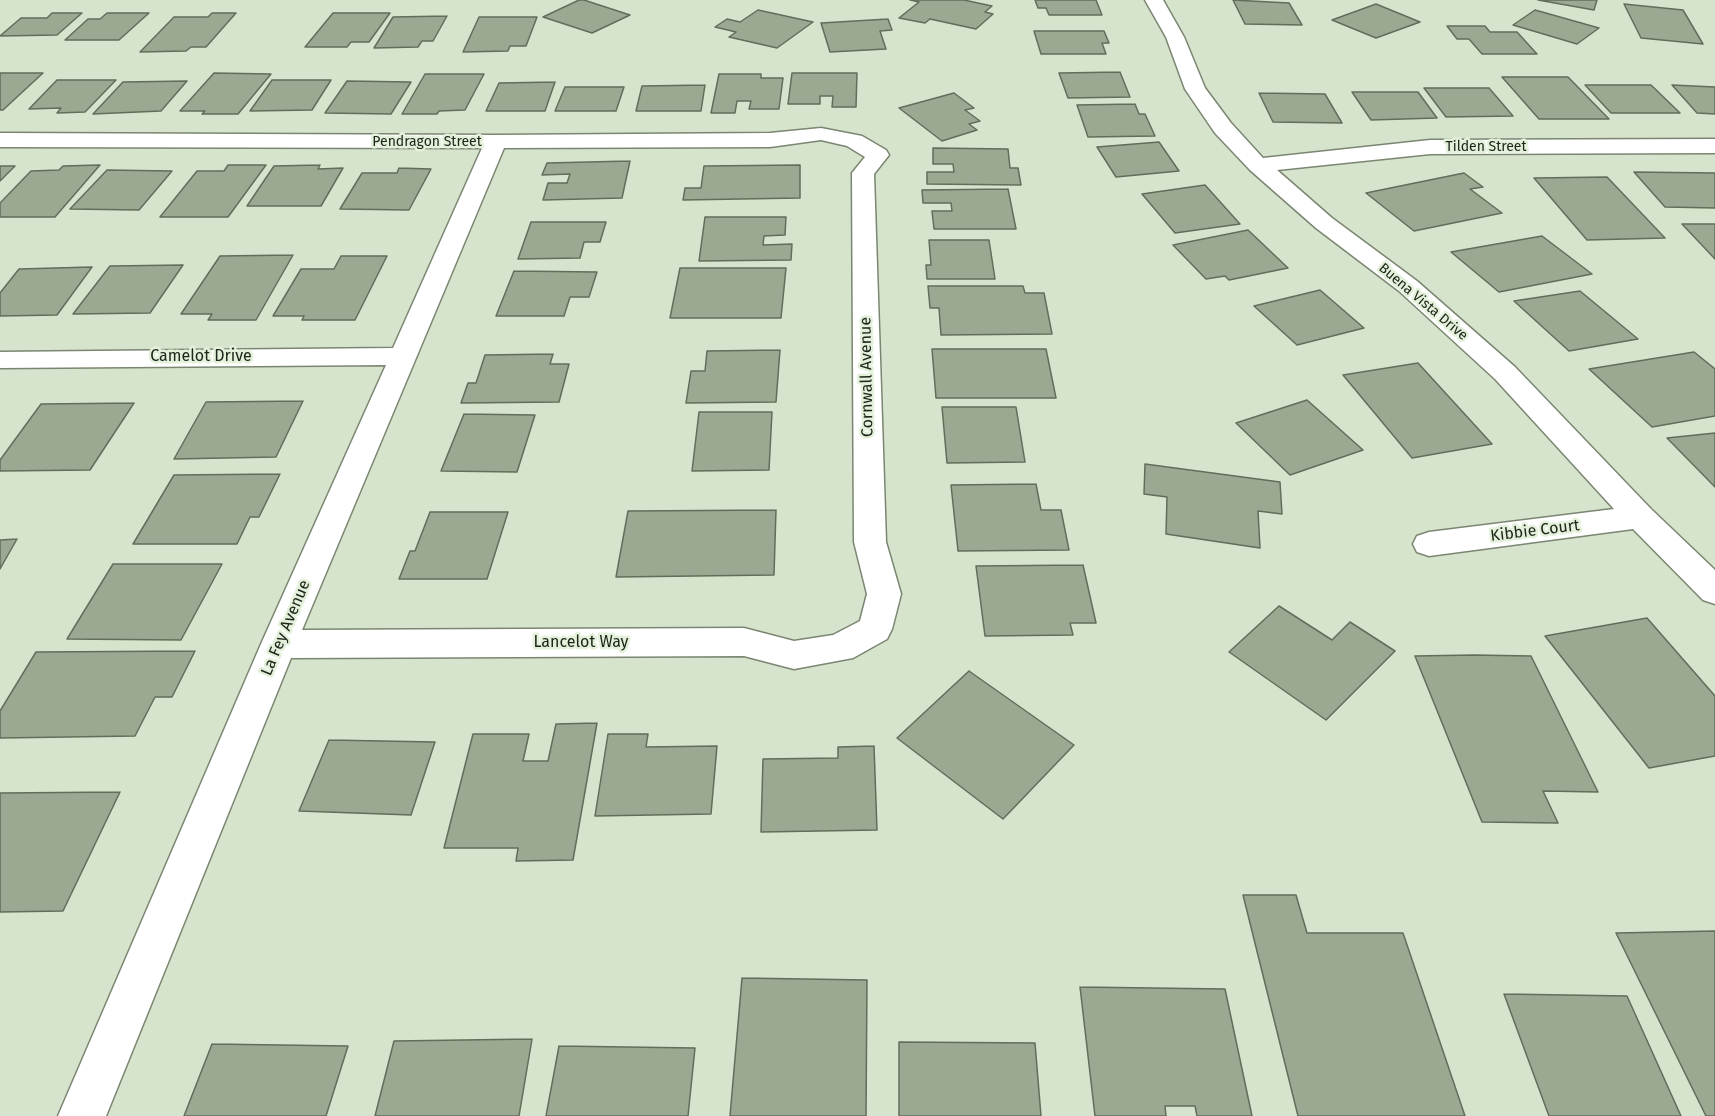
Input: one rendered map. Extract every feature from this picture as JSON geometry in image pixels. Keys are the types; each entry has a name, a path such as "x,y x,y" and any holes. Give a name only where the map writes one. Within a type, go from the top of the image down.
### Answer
{"street":[{"name":"Buena Vista Drive","path":"1154,0 1175,37 1183,63 1195,89 1223,128 1258,165 1324,223 1407,286 1505,373 1641,517 1715,591"},
{"name":"Pendragon Street","path":"0,140 496,142 770,140 821,134 854,141"},
{"name":"Cornwall Avenue","path":"854,141 878,155 863,173 870,542 884,594 875,629"},
{"name":"La Fey Avenue","path":"82,1116 279,644 496,142"},
{"name":"Tilden Street","path":"1258,165 1430,147 1715,146"},
{"name":"Camelot Drive","path":"0,360 402,356"},
{"name":"Kibbie Court","path":"1429,544 1641,517"},
{"name":"Lancelot Way","path":"279,644 744,642 794,655 840,648 875,629"}],"building":[{"path":"579,0 630,15 592,33 543,17"},
{"path":"910,0 964,0 992,6 985,12 993,14 976,29 930,19 925,23 899,18 919,2"},
{"path":"1035,0 1096,0 1102,15 1049,15 1046,8 1038,8"},
{"path":"1233,0 1289,3 1302,25 1245,24"},
{"path":"1538,0 1597,0 1594,10"},
{"path":"1376,4 1420,22 1376,38 1332,20"},
{"path":"1624,4 1683,10 1703,44 1641,38"},
{"path":"758,10 813,22 777,48 729,37 736,32 715,27 727,19 740,22"},
{"path":"1535,10 1599,28 1577,44 1513,25"},
{"path":"52,13 82,13 57,35 0,36 21,18 47,18"},
{"path":"107,13 149,13 119,40 65,40 88,19 100,19"},
{"path":"212,13 236,13 206,47 191,47 186,51 140,52 174,17 208,17"},
{"path":"333,13 390,13 369,42 351,42 347,47 305,47"},
{"path":"447,16 433,41 422,41 418,47 374,48 393,17"},
{"path":"479,17 537,17 526,46 510,46 508,51 463,52"},
{"path":"888,19 892,30 880,31 886,49 830,52 821,23"},
{"path":"1447,26 1485,26 1490,32 1517,32 1537,54 1482,54 1469,39 1457,39"},
{"path":"1034,31 1104,31 1109,43 1102,43 1106,54 1041,54"},
{"path":"1120,72 1130,97 1068,98 1059,73"},
{"path":"0,73 43,73 3,110 0,110"},
{"path":"214,73 271,74 238,114 202,114 205,111 180,111"},
{"path":"792,73 857,73 856,107 832,107 833,96 820,96 820,104 788,104"},
{"path":"425,74 484,74 465,110 439,111 437,114 402,114"},
{"path":"719,74 761,74 761,78 783,78 779,109 749,109 751,101 737,101 735,113 711,113"},
{"path":"1502,77 1568,77 1609,119 1539,119"},
{"path":"57,80 116,80 85,112 57,113 61,108 29,109"},
{"path":"272,80 331,80 312,110 250,111"},
{"path":"187,81 161,111 93,114 123,82"},
{"path":"347,81 411,82 391,114 325,113"},
{"path":"555,82 545,111 486,111 499,83"},
{"path":"705,85 701,111 636,111 642,86"},
{"path":"1585,85 1651,85 1680,113 1611,113"},
{"path":"1672,85 1715,87 1715,114 1697,113"},
{"path":"565,87 624,87 616,111 555,111"},
{"path":"1424,88 1489,88 1513,116 1446,117"},
{"path":"1352,92 1418,92 1437,118 1371,120"},
{"path":"954,93 974,108 965,110 980,121 969,124 977,130 942,141 899,108"},
{"path":"1259,93 1325,94 1342,123 1273,122"},
{"path":"1135,104 1139,114 1145,114 1155,136 1088,137 1077,105"},
{"path":"1159,142 1179,171 1116,177 1097,147"},
{"path":"933,148 1008,149 1010,168 1018,168 1021,185 927,184 927,172 954,172 953,164 933,164"},
{"path":"630,161 622,198 543,200 548,183 567,183 570,174 542,175 547,163"},
{"path":"100,165 55,217 0,217 0,203 31,171 59,170 63,166"},
{"path":"228,165 266,165 228,217 160,217 197,171 224,171"},
{"path":"320,165 318,169 343,168 321,206 247,206 274,166"},
{"path":"800,165 800,198 683,200 685,188 701,188 704,166"},
{"path":"0,166 15,166 0,181"},
{"path":"399,168 431,169 409,210 340,209 362,173 397,173"},
{"path":"107,170 172,171 139,210 70,209"},
{"path":"1634,172 1715,173 1715,208 1665,207"},
{"path":"1464,173 1483,187 1470,189 1502,213 1414,231 1366,193"},
{"path":"1607,177 1665,238 1587,240 1534,178"},
{"path":"1205,185 1240,224 1175,233 1142,194"},
{"path":"1008,189 1016,229 934,229 932,211 952,211 951,203 923,203 922,190"},
{"path":"705,217 786,217 785,235 764,236 763,245 792,244 791,260 699,261"},
{"path":"531,222 606,222 600,242 584,242 580,258 518,259"},
{"path":"1682,224 1715,224 1715,259"},
{"path":"1248,230 1288,268 1229,280 1225,276 1206,279 1173,245"},
{"path":"1542,236 1592,274 1499,292 1451,252"},
{"path":"929,240 989,240 995,279 927,279 926,265 931,265"},
{"path":"293,255 256,320 208,320 212,314 181,314 220,256"},
{"path":"341,256 387,256 355,320 302,320 304,316 273,316 301,269 334,269"},
{"path":"183,265 150,313 73,314 110,266"},
{"path":"92,267 57,315 0,316 0,293 19,269"},
{"path":"680,268 786,268 781,318 670,318"},
{"path":"514,271 597,272 589,297 570,297 564,316 496,316"},
{"path":"928,286 1023,286 1025,293 1044,293 1052,334 941,335 939,308 930,308"},
{"path":"1320,290 1364,328 1297,345 1254,306"},
{"path":"1580,291 1638,339 1569,351 1514,301"},
{"path":"932,349 1046,349 1056,398 936,398"},
{"path":"780,350 776,402 686,403 691,371 705,371 707,351"},
{"path":"1694,352 1715,369 1715,416 1652,427 1589,369"},
{"path":"553,354 550,364 569,364 559,402 461,403 468,383 476,383 485,355"},
{"path":"1418,363 1492,444 1412,458 1343,375"},
{"path":"1307,400 1363,450 1290,475 1236,423"},
{"path":"303,401 276,457 174,459 206,402"},
{"path":"134,403 90,470 0,471 0,460 41,404"},
{"path":"942,407 1016,407 1025,462 947,463"},
{"path":"699,412 772,412 769,470 692,471"},
{"path":"464,414 535,415 517,472 441,471"},
{"path":"1715,433 1715,487 1667,438"},
{"path":"1145,464 1280,482 1282,514 1258,511 1260,548 1166,534 1167,497 1144,494"},
{"path":"280,474 259,517 250,517 237,544 133,544 174,475"},
{"path":"1036,484 1041,510 1061,510 1069,550 958,551 951,485"},
{"path":"776,510 774,575 616,577 628,511"},
{"path":"430,512 508,512 487,579 399,579 410,551 415,551"},
{"path":"17,539 0,569 0,540"},
{"path":"113,564 222,564 181,640 67,639"},
{"path":"1083,565 1096,623 1070,623 1073,635 985,636 976,566"},
{"path":"1279,606 1332,640 1350,622 1395,651 1326,720 1229,652"},
{"path":"1647,618 1715,696 1715,756 1649,768 1545,636"},
{"path":"195,651 172,697 155,697 135,736 0,738 0,711 36,652"},
{"path":"1415,656 1531,656 1598,792 1543,791 1558,823 1482,822"},
{"path":"969,671 1074,745 1003,819 897,738"},
{"path":"597,723 573,860 516,861 518,848 444,848 473,734 529,734 523,761 548,761 556,724"},
{"path":"608,734 648,734 646,747 717,746 711,814 595,816"},
{"path":"329,740 435,742 411,815 299,811"},
{"path":"874,746 877,830 761,832 763,759 838,758 838,747"},
{"path":"120,792 63,911 0,912 0,793"},
{"path":"1243,895 1296,895 1307,933 1403,933 1465,1116 1298,1116"},
{"path":"1715,931 1715,1116 1706,1116 1616,933"},
{"path":"742,978 867,980 866,1116 730,1116"},
{"path":"1080,987 1225,989 1252,1116 1197,1116 1195,1106 1165,1106 1166,1116 1095,1116"},
{"path":"1504,994 1627,996 1681,1116 1549,1116"},
{"path":"532,1039 519,1116 375,1116 394,1041"},
{"path":"899,1042 1035,1043 1041,1116 899,1116"},
{"path":"212,1044 348,1046 326,1116 184,1116"},
{"path":"559,1046 695,1048 688,1116 546,1116"}]}
